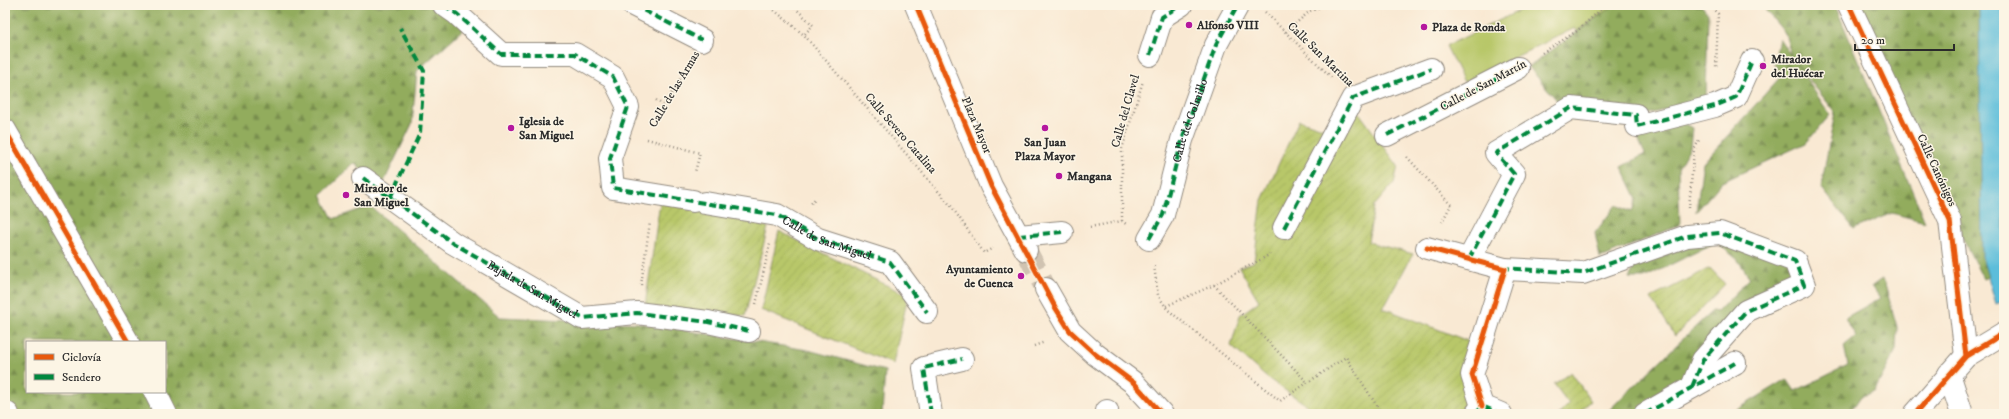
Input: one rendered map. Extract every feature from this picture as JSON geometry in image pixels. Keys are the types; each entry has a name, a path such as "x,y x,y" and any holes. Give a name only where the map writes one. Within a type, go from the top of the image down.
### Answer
{"street":[{"name":"Calle de San Miguel","path":"444,5 457,14 501,54 575,54 613,77 628,107 610,158 613,188 777,216 818,239 890,262 927,312"},
{"name":"Calle de las Armas","path":"633,5 702,40"},
{"name":"Plaza Mayor","path":"916,5 991,186 1022,243"},
{"path":"1150,55 1162,17 1181,5"},
{"name":"Calle del Colmillo","path":"1149,239 1163,215 1182,140 1216,44 1238,5"},
{"name":"Calle Canónigos","path":"1849,5 1950,221 1966,356"},
{"path":"1469,259 1514,174 1496,153 1571,108 1636,115 1637,126 1715,106 1736,97 1752,61"},
{"name":"Calle de San Martín","path":"1387,135 1518,68"},
{"path":"1284,228 1353,98 1431,69"},
{"path":"5,130 127,341"},
{"name":"Bajada de San Miguel","path":"363,178 453,243 582,318 637,313 708,322 749,331"},
{"path":"1022,243 1062,232"},
{"path":"1427,248 1505,269 1583,274 1687,236 1720,233 1795,262 1804,286 1746,311 1703,360 1692,387"},
{"path":"1486,412 1472,375 1505,269"},
{"path":"1046,289 1070,331 1095,354 1134,383 1162,414"},
{"path":"1915,414 1966,356 1999,338"},
{"path":"931,414 924,368 962,359"},
{"path":"1645,414 1735,363"},
{"path":"1949,374 1962,414"},
{"path":"156,393 166,414"}],"path":[{"path":"792,5 813,25 804,35"},
{"path":"1286,32 1310,11 1325,5"},
{"path":"1709,5 1718,14"},
{"path":"843,86 846,83"},
{"path":"1387,135 1451,205 1427,248"},
{"path":"637,313 654,195"},
{"path":"749,331 777,216"},
{"path":"1062,232 1122,221 1149,239 1158,295 1166,306 1280,401 1346,357 1382,414"},
{"path":"1166,306 1214,284 1269,254"},
{"path":"1214,284 1307,382"}],"green space":[{"path":"5,5 192,5 191,7 199,5 438,5 469,24 417,71 412,124 381,188 354,163 321,195 333,219 370,206 500,317 638,323 808,350 885,371 882,414 5,414"},
{"path":"1531,5 1614,5 1577,31 1575,28 1464,82 1446,46"},
{"path":"1614,5 1701,5 1708,13 1706,99 1641,116 1560,104 1529,67"},
{"path":"1761,5 1835,5 1925,222 1892,213 1854,229 1821,187 1835,112 1796,63 1830,115 1806,143 1722,182 1696,212 1703,163 1782,75 1774,64 1779,38 1791,56 1785,33"},
{"path":"1856,5 2004,5 2004,271 1983,279 1897,107"},
{"path":"1357,110 1398,166 1394,183 1374,206 1368,242 1413,254 1383,308 1473,343 1475,414 1316,414 1305,404 1266,377 1231,346 1240,315 1259,301 1239,267 1254,262 1262,200 1299,120 1343,135"},
{"path":"1681,122 1692,128 1690,147 1678,168 1680,225 1600,258 1595,233 1616,205 1632,212 1637,199 1622,167 1645,154 1638,139"},
{"path":"660,202 768,227 745,316 645,306"},
{"path":"779,231 908,296 893,364 761,310"},
{"path":"1722,237 1795,261 1797,278 1716,337 1690,383 1638,414 1610,414 1608,411 1712,311 1717,312 1750,278 1737,259 1716,242 1644,278 1629,278 1638,261"},
{"path":"1710,268 1725,284 1675,336 1651,298"},
{"path":"1883,278 1897,327 1896,350 1874,392 1861,396 1849,414 1730,414 1787,379 1795,391 1848,365 1844,346 1856,336 1845,318 1880,298 1872,286"},
{"path":"1571,372 1591,401 1577,414 1559,414 1569,404 1554,384"}],"water":[{"path":"1979,5 2004,5 2004,301 1996,304 1982,257"}],"tunnel":[{"path":"1026,250 1046,289"}],"marked path":[{"path":"444,5 457,14 501,54 575,54 613,77 628,107 610,158 613,188 777,215 818,239 890,262 927,312"},
{"path":"633,5 702,40"},
{"path":"1150,55 1162,17 1181,5"},
{"path":"1149,239 1163,215 1182,140 1216,45 1238,5"},
{"path":"390,198 420,133 424,71 400,28"},
{"path":"1469,259 1514,174 1496,153 1571,108 1636,115 1637,126 1715,106 1736,97 1752,61"},
{"path":"1387,135 1518,68"},
{"path":"1284,228 1353,98 1431,69"},
{"path":"363,178 453,243 582,318 637,313 708,322 749,331"},
{"path":"1019,236 1062,232"},
{"path":"1502,268 1583,273 1687,236 1720,233 1795,261 1804,285 1746,311 1703,360 1692,387"},
{"path":"931,414 924,368 962,359"},
{"path":"1645,414 1735,363"},
{"path":"1476,414 1482,406 1501,414"}],"cycle path":[{"path":"916,5 991,186 1055,307 1070,331 1095,354 1134,383 1162,414"},
{"path":"1849,5 1950,221 1966,356"},
{"path":"5,130 127,341"},
{"path":"1427,248 1505,269 1472,375 1482,406"},
{"path":"1915,414 1966,356 2004,333"}],"place":[{"name":"Alfonso VIII","path":"1189,25"},
{"name":"Plaza de Ronda","path":"1424,27"},
{"name":"Mirador del Huécar","path":"1763,66"},
{"name":"Iglesia de San Miguel","path":"511,128"},
{"name":"San Juan Plaza Mayor","path":"1045,128"},
{"name":"Mangana","path":"1059,176"},
{"name":"Mirador de San Miguel","path":"346,195"},
{"name":"Ayuntamiento de Cuenca","path":"1021,276"}]}
